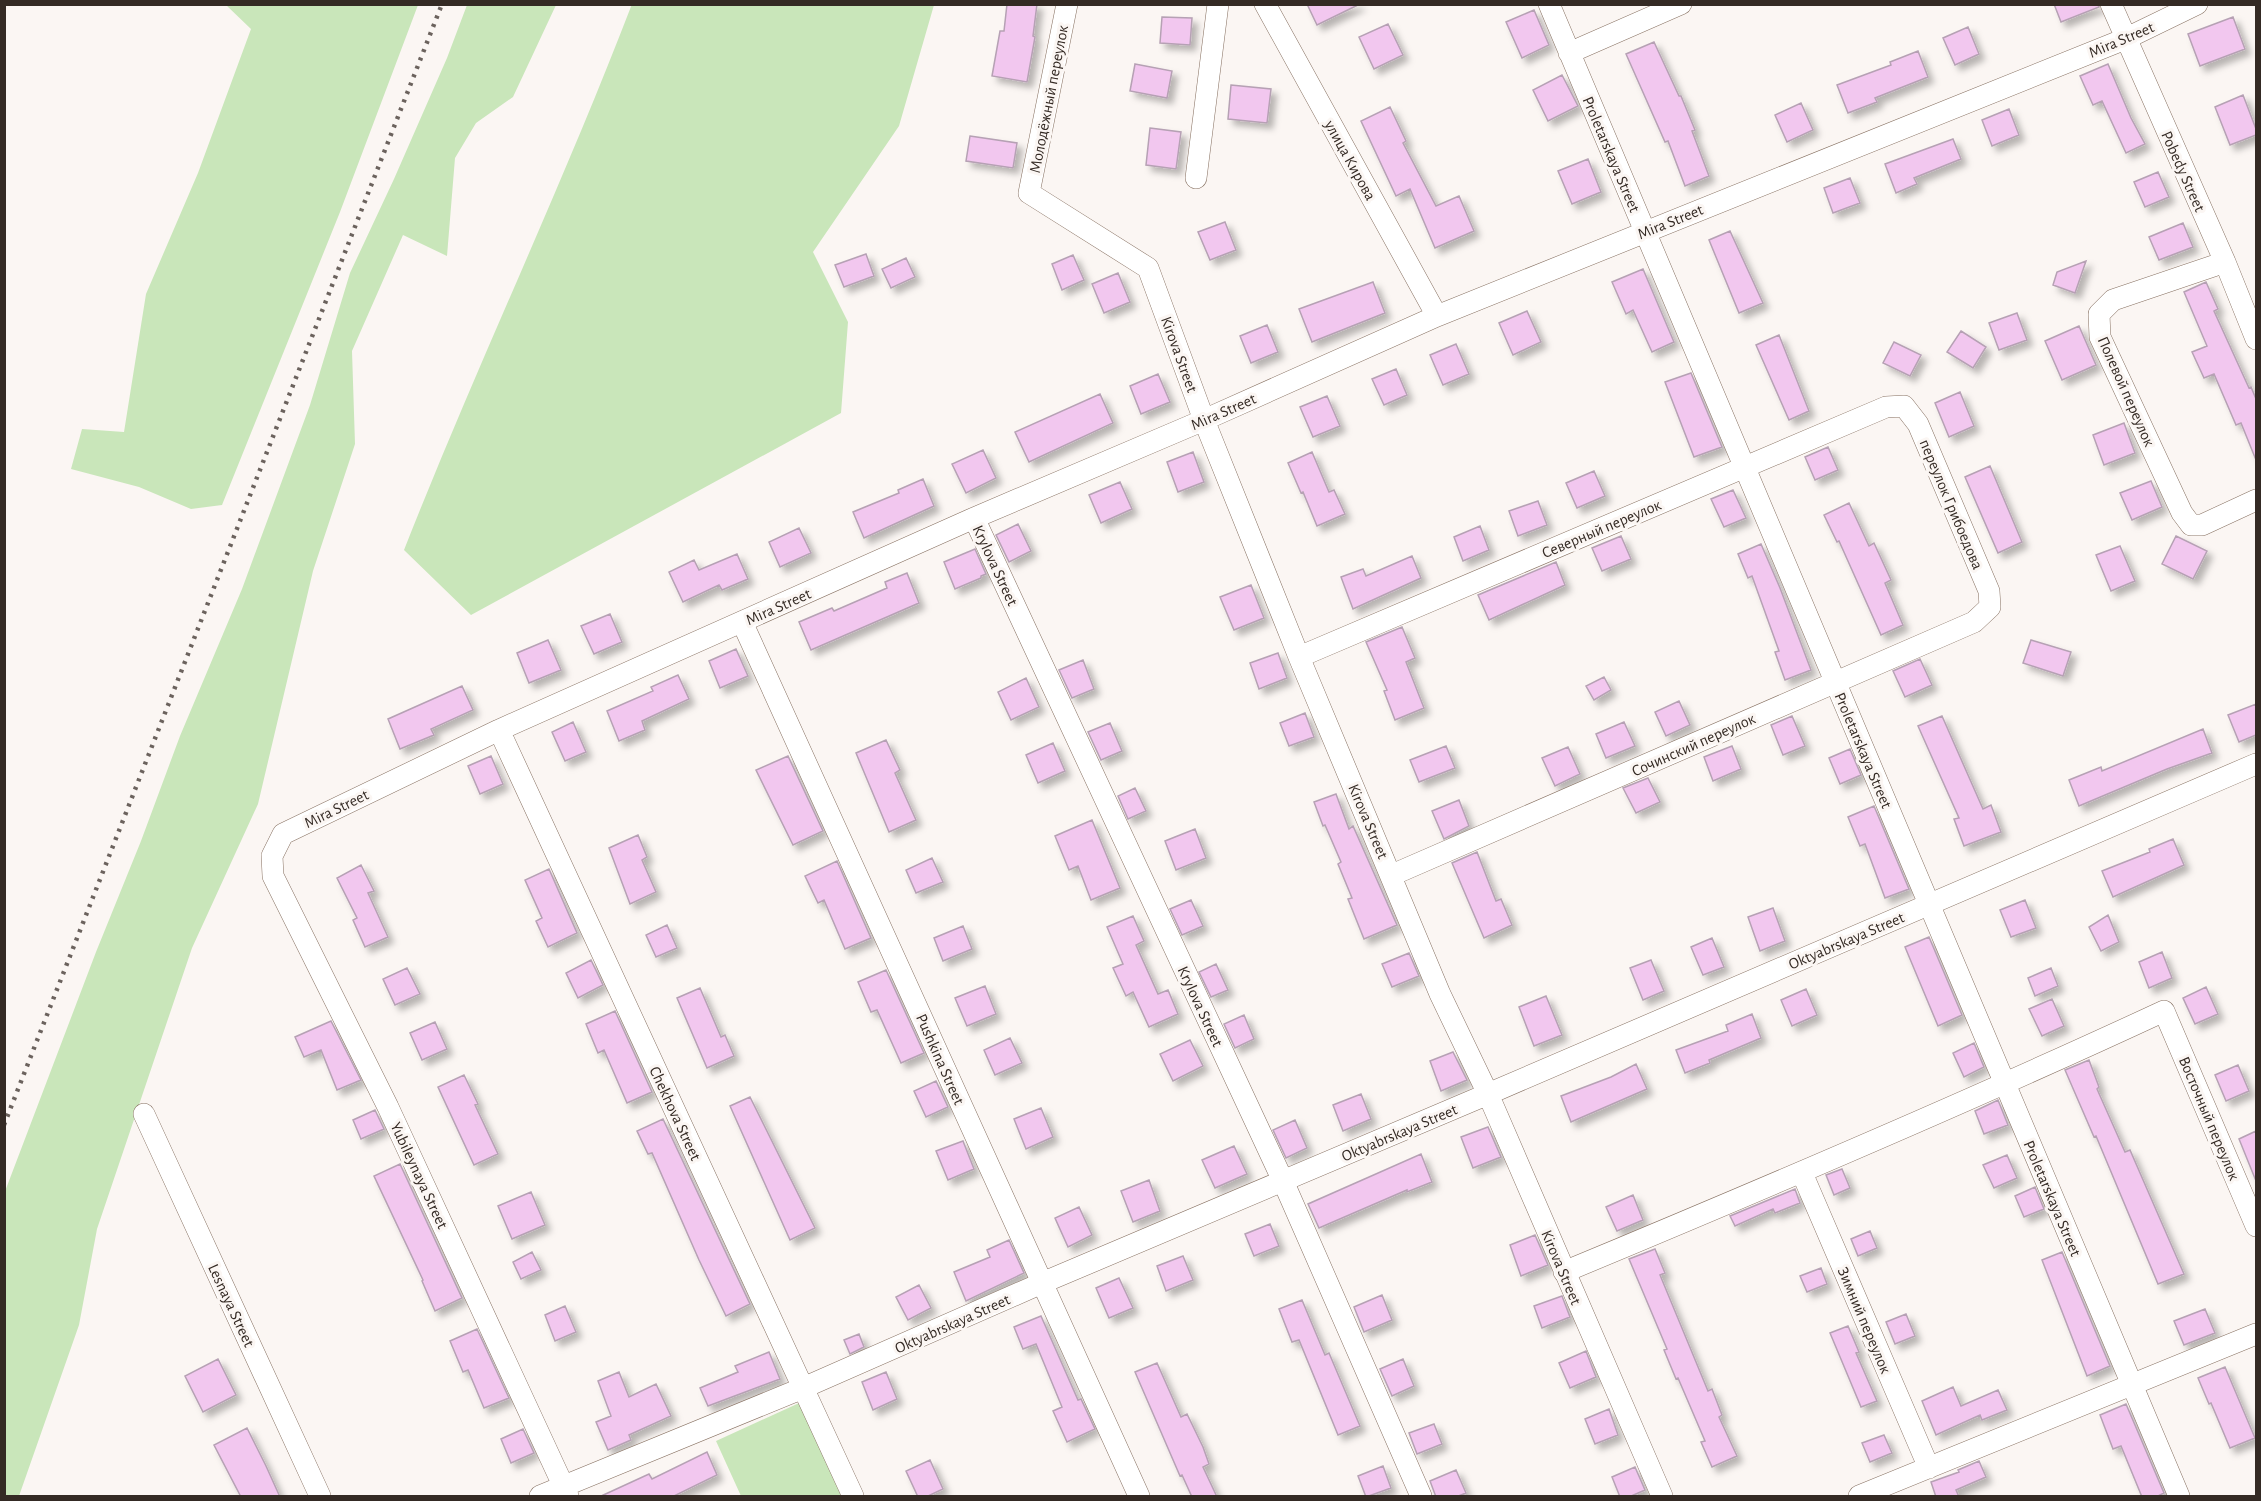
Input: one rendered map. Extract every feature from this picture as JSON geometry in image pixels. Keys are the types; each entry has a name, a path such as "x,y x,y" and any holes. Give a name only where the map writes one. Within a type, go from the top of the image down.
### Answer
{"street":[{"name":"Молодёжный переулок","path":"1029,193 1067,4"},
{"path":"1196,178 1218,4"},
{"name":"улица Кирова","path":"1264,4 1437,316"},
{"name":"Proletarskaya Street","path":"1549,4 2179,1497"},
{"path":"1569,53 1681,4"},
{"name":"Pobedy Street","path":"2111,4 2225,262 2256,339"},
{"name":"Mira Street","path":"272,856 283,834 499,730 974,518 1204,420 1437,316 2125,39 2197,4"},
{"name":"Kirova Street","path":"1029,193 1148,268 1204,420 1299,657 1440,994 1488,1094 1662,1497"},
{"name":"Полевой переулок","path":"2225,262 2113,300 2099,314 2100,337 2182,513 2190,525 2202,525 2256,500"},
{"name":"Северный переулок","path":"1299,657 1886,407 1904,406"},
{"name":"переулок Грибоедова","path":"1904,406 1918,424 1989,591 1990,608"},
{"name":"Krylova Street","path":"974,518 1282,1181 1421,1497"},
{"name":"Сочинский переулок","path":"1392,875 1974,622 1990,608"},
{"name":"Pushkina Street","path":"742,622 1139,1497"},
{"name":"Chekhova Street","path":"499,730 853,1497"},
{"name":"Oktyabrskaya Street","path":"540,1497 566,1492 1042,1283 2256,764"},
{"name":"Yubileynaya Street","path":"272,856 273,876 388,1107 566,1492"},
{"name":"Восточный переулок","path":"2005,1084 2164,1011 2256,1226"},
{"path":"1564,1272 1802,1173 2005,1084"},
{"name":"Lesnaya Street","path":"144,1114 320,1497"},
{"name":"Зимний переулок","path":"1802,1173 1929,1468"},
{"path":"1859,1497 2256,1334"}],"green space":[{"path":"632,4 934,5 899,126 813,252 848,322 841,413 471,615 404,550 577,142"},
{"path":"226,5 418,5 340,212 222,505 191,509 139,487 71,469 82,429 124,432 146,294 198,173 251,29"},
{"path":"467,5 556,5 513,97 476,123 455,158 447,256 403,235 352,351 355,444 313,571 258,804 192,948 97,1229 79,1325 19,1496 4,1496 4,1194 180,736 242,589 310,405 350,273 447,58"},
{"path":"808,1399 852,1496 741,1496 716,1441"}],"building":[{"path":"1007,4 1037,4 1033,36 1035,37 1027,82 992,76 1000,31 1004,31"},
{"path":"1307,4 1360,4 1317,25"},
{"path":"2054,4 2099,4 2099,7 2061,22"},
{"path":"1534,10 1549,45 1522,58 1506,22"},
{"path":"1162,17 1192,18 1190,45 1160,43"},
{"path":"2233,17 2245,49 2200,66 2188,34"},
{"path":"1388,24 1403,55 1374,69 1359,37"},
{"path":"1968,27 1979,54 1955,65 1943,38"},
{"path":"1654,42 1695,130 1692,131 1709,176 1685,186 1668,141 1665,142 1626,54"},
{"path":"1918,51 1928,77 1875,98 1877,102 1848,113 1837,85 1891,65 1890,62"},
{"path":"1135,64 1172,71 1167,98 1130,91"},
{"path":"2108,64 2145,144 2126,153 2102,101 2093,105 2080,76"},
{"path":"1562,75 1578,106 1548,121 1533,90"},
{"path":"1231,85 1271,89 1267,123 1228,119"},
{"path":"2243,95 2256,129 2256,135 2230,145 2215,107"},
{"path":"1801,103 1813,130 1787,142 1775,115"},
{"path":"1390,107 1406,141 1403,143 1436,206 1459,196 1474,231 1435,248 1410,189 1396,196 1361,121"},
{"path":"2009,109 2019,135 1992,146 1982,120"},
{"path":"1150,128 1181,132 1176,169 1146,165"},
{"path":"970,136 1017,143 1013,168 966,161"},
{"path":"1953,139 1961,159 1914,178 1917,184 1896,193 1885,164"},
{"path":"1588,159 1601,192 1572,204 1558,171"},
{"path":"2158,172 2169,197 2145,207 2134,182"},
{"path":"1850,178 1860,203 1833,213 1824,188"},
{"path":"1225,222 1236,250 1210,260 1198,232"},
{"path":"2183,223 2193,247 2159,260 2149,237"},
{"path":"1730,231 1763,303 1739,313 1709,240"},
{"path":"866,254 874,276 844,287 835,265"},
{"path":"1073,255 1084,280 1062,290 1052,264"},
{"path":"906,258 915,277 891,288 882,269"},
{"path":"2086,261 2075,293 2053,285 2057,272"},
{"path":"1643,269 1674,342 1652,352 1633,310 1626,314 1612,282"},
{"path":"1118,273 1130,302 1104,313 1092,284"},
{"path":"1373,282 1385,313 1312,342 1299,309"},
{"path":"2206,282 2218,309 2214,311 2256,399 2256,460 2241,423 2236,425 2214,374 2204,378 2192,352 2207,346 2184,292"},
{"path":"1527,311 1541,342 1513,355 1499,323"},
{"path":"2017,313 2027,340 1999,350 1989,323"},
{"path":"1267,325 1278,352 1251,363 1240,336"},
{"path":"2079,326 2096,365 2062,380 2045,341"},
{"path":"1961,331 1986,347 1973,368 1947,352"},
{"path":"1779,335 1809,411 1789,420 1756,345"},
{"path":"1894,342 1921,355 1910,376 1883,363"},
{"path":"1456,344 1469,374 1443,385 1430,355"},
{"path":"1396,369 1407,395 1384,405 1372,379"},
{"path":"1691,373 1722,447 1694,457 1665,382"},
{"path":"1158,374 1170,402 1141,414 1130,386"},
{"path":"1960,392 1974,426 1949,437 1935,403"},
{"path":"1100,394 1113,423 1029,462 1015,432"},
{"path":"1327,396 1340,426 1313,437 1300,407"},
{"path":"2124,423 2135,453 2104,465 2093,435"},
{"path":"1828,447 1838,470 1815,480 1805,457"},
{"path":"983,450 996,478 966,493 952,464"},
{"path":"1193,452 1204,482 1178,492 1167,462"},
{"path":"1312,452 1329,492 1334,490 1345,514 1317,526 1288,463"},
{"path":"1990,466 2022,542 1998,553 1965,477"},
{"path":"1594,471 1605,496 1577,508 1566,483"},
{"path":"923,479 934,506 864,538 853,512 899,493 898,490"},
{"path":"2151,481 2162,507 2132,520 2120,493"},
{"path":"1120,482 1132,509 1101,523 1089,495"},
{"path":"1733,490 1746,518 1724,527 1711,499"},
{"path":"1538,501 1547,525 1518,536 1509,511"},
{"path":"1849,503 1869,546 1874,543 1891,580 1885,583 1903,625 1881,635 1839,541 1837,542 1824,515"},
{"path":"1018,524 1031,551 1009,562 996,535"},
{"path":"1480,526 1489,550 1463,561 1454,537"},
{"path":"799,528 811,553 780,567 769,542"},
{"path":"1621,536 1631,559 1602,571 1592,548"},
{"path":"2176,536 2207,551 2193,579 2162,564"},
{"path":"1761,544 1811,670 1785,680 1775,652 1779,651 1752,576 1748,578 1738,554"},
{"path":"2120,546 2135,581 2111,591 2096,555"},
{"path":"975,549 986,574 955,589 944,562"},
{"path":"737,554 748,579 722,590 719,585 683,602 669,572 694,560 699,570"},
{"path":"1412,556 1421,578 1353,609 1341,577 1363,569 1366,576"},
{"path":"1556,562 1565,585 1489,620 1478,595"},
{"path":"907,573 919,603 811,650 799,622 832,608 834,611 887,588 885,582"},
{"path":"1251,585 1264,618 1234,630 1220,597"},
{"path":"610,614 622,642 594,654 581,626"},
{"path":"1402,627 1415,658 1406,662 1424,708 1395,720 1384,691 1387,690 1366,642"},
{"path":"548,640 561,670 529,683 517,653"},
{"path":"2031,640 2071,652 2063,676 2023,663"},
{"path":"736,649 748,676 720,688 709,661"},
{"path":"1278,653 1287,678 1259,689 1250,663"},
{"path":"1920,659 1932,685 1905,697 1893,671"},
{"path":"1083,660 1094,689 1072,698 1059,670"},
{"path":"678,675 689,699 642,721 645,730 619,741 607,711 653,691 651,687"},
{"path":"1604,677 1611,690 1594,700 1586,686"},
{"path":"1026,678 1039,707 1011,720 998,692"},
{"path":"462,686 473,710 431,729 434,735 400,749 388,719"},
{"path":"1679,701 1690,725 1666,736 1655,712"},
{"path":"2256,704 2256,735 2239,742 2228,715"},
{"path":"1305,713 1314,737 1289,746 1280,723"},
{"path":"1792,716 1805,746 1783,755 1771,725"},
{"path":"1942,716 1983,809 1991,805 2001,832 1964,846 1954,819 1959,818 1918,726"},
{"path":"573,722 586,752 565,761 552,732"},
{"path":"1624,722 1635,746 1606,758 1596,734"},
{"path":"1110,723 1122,751 1101,760 1088,732"},
{"path":"2203,729 2212,753 2079,806 2069,780 2101,767 2102,771"},
{"path":"886,740 900,770 895,773 916,820 889,832 856,753"},
{"path":"1053,743 1065,771 1038,783 1026,755"},
{"path":"1446,746 1455,768 1419,782 1410,760"},
{"path":"1732,746 1741,769 1713,781 1704,757"},
{"path":"1568,747 1580,774 1555,786 1542,758"},
{"path":"1850,749 1861,775 1840,784 1829,758"},
{"path":"491,756 503,784 480,794 468,766"},
{"path":"788,756 823,831 793,845 756,770"},
{"path":"1648,778 1660,802 1636,813 1623,788"},
{"path":"1135,788 1146,811 1128,819 1118,796"},
{"path":"1336,794 1349,829 1353,826 1397,925 1364,939 1348,899 1352,898 1338,864 1341,862 1314,802"},
{"path":"1459,800 1469,826 1444,839 1432,811"},
{"path":"1874,806 1909,889 1885,898 1865,844 1860,846 1848,817"},
{"path":"1092,820 1120,888 1091,900 1078,866 1069,870 1055,836"},
{"path":"1195,829 1206,858 1176,870 1165,841"},
{"path":"638,835 647,857 642,860 656,892 630,904 609,848"},
{"path":"2173,839 2184,865 2113,897 2102,871 2150,852 2149,849"},
{"path":"1477,852 1496,901 1501,899 1512,925 1484,938 1452,863"},
{"path":"932,858 943,882 916,893 906,870"},
{"path":"837,861 871,938 845,949 824,900 818,903 805,876"},
{"path":"361,865 374,891 368,893 388,937 365,947 353,920 357,918 337,878"},
{"path":"549,869 577,933 548,947 536,921 542,918 525,880"},
{"path":"1191,900 1203,926 1182,935 1170,909"},
{"path":"2025,900 2036,928 2011,937 2000,910"},
{"path":"1773,908 1785,941 1760,951 1748,917"},
{"path":"2108,915 2119,942 2101,951 2089,927"},
{"path":"1133,916 1144,941 1136,945 1158,994 1168,990 1178,1014 1149,1027 1133,992 1126,996 1113,968 1123,964 1107,927"},
{"path":"667,925 677,948 656,957 646,935"},
{"path":"963,926 972,949 943,961 934,938"},
{"path":"1929,937 1962,1015 1938,1026 1905,947"},
{"path":"1712,938 1724,967 1703,975 1691,947"},
{"path":"2162,952 2172,978 2149,988 2139,962"},
{"path":"1409,953 1419,976 1392,987 1382,964"},
{"path":"591,960 603,985 578,998 566,973"},
{"path":"1651,960 1664,991 1643,1000 1630,968"},
{"path":"1216,964 1228,990 1211,997 1199,972"},
{"path":"407,968 420,994 395,1005 383,979"},
{"path":"2051,968 2058,986 2035,996 2028,978"},
{"path":"886,970 924,1053 901,1063 877,1010 871,1012 858,982"},
{"path":"985,986 996,1014 967,1026 955,998"},
{"path":"2206,987 2218,1014 2195,1024 2183,998"},
{"path":"700,988 721,1037 725,1035 734,1056 707,1068 677,998"},
{"path":"1806,989 1817,1015 1792,1026 1781,1000"},
{"path":"1546,996 1562,1035 1534,1046 1519,1007"},
{"path":"2052,999 2064,1026 2042,1036 2029,1009"},
{"path":"615,1011 652,1092 627,1103 604,1050 598,1053 586,1024"},
{"path":"1752,1014 1761,1038 1685,1073 1676,1050 1728,1031 1726,1025"},
{"path":"1244,1015 1254,1039 1235,1048 1224,1024"},
{"path":"331,1021 361,1080 337,1090 321,1050 304,1057 295,1037"},
{"path":"435,1022 447,1049 422,1060 410,1033"},
{"path":"1010,1038 1022,1063 995,1075 984,1050"},
{"path":"1190,1040 1203,1066 1173,1081 1160,1054"},
{"path":"1974,1043 1984,1067 1964,1077 1953,1053"},
{"path":"1453,1052 1467,1080 1441,1091 1430,1061"},
{"path":"2089,1060 2099,1087 2097,1089 2125,1152 2130,1150 2184,1274 2158,1284 2096,1136 2094,1137 2065,1070"},
{"path":"1636,1064 1647,1089 1571,1122 1561,1096 1611,1077"},
{"path":"2238,1065 2249,1091 2226,1101 2215,1075"},
{"path":"464,1075 498,1154 474,1165 438,1087"},
{"path":"936,1081 948,1107 926,1117 914,1091"},
{"path":"1361,1094 1371,1119 1343,1131 1333,1105"},
{"path":"750,1097 815,1228 790,1240 730,1106"},
{"path":"1998,1100 2008,1125 1984,1134 1975,1111"},
{"path":"1041,1108 1053,1137 1026,1149 1014,1119"},
{"path":"375,1110 384,1129 361,1139 353,1120"},
{"path":"663,1119 750,1304 726,1316 652,1153 648,1154 637,1131"},
{"path":"1295,1120 1307,1148 1286,1158 1273,1130"},
{"path":"1488,1127 1501,1157 1473,1168 1461,1137"},
{"path":"2256,1131 2256,1181 2239,1139"},
{"path":"963,1141 974,1169 948,1180 936,1151"},
{"path":"1234,1146 1247,1174 1215,1188 1202,1160"},
{"path":"1421,1154 1432,1182 1407,1192 1407,1190 1319,1228 1308,1204"},
{"path":"2007,1155 2017,1178 1994,1188 1983,1165"},
{"path":"400,1164 462,1298 435,1311 423,1280 374,1176"},
{"path":"1842,1169 1850,1188 1834,1195 1826,1175"},
{"path":"1149,1180 1160,1211 1133,1222 1121,1191"},
{"path":"2035,1187 2044,1209 2024,1217 2015,1196"},
{"path":"1795,1189 1800,1203 1775,1213 1773,1209 1735,1226 1730,1216"},
{"path":"531,1192 545,1225 512,1239 498,1206"},
{"path":"1633,1195 1643,1220 1617,1231 1606,1207"},
{"path":"1079,1207 1092,1235 1068,1247 1055,1218"},
{"path":"1270,1224 1279,1246 1254,1256 1245,1234"},
{"path":"1870,1231 1877,1248 1858,1256 1851,1239"},
{"path":"1535,1235 1548,1265 1521,1276 1510,1245"},
{"path":"1009,1240 1024,1273 966,1301 954,1272 990,1257 987,1250"},
{"path":"1655,1249 1665,1273 1660,1275 1708,1391 1712,1389 1722,1415 1719,1417 1737,1456 1712,1467 1701,1442 1705,1441 1678,1378 1676,1379 1664,1350 1667,1349 1629,1259"},
{"path":"532,1252 541,1270 521,1279 513,1262"},
{"path":"2062,1252 2110,1366 2087,1376 2042,1260"},
{"path":"1183,1256 1193,1280 1166,1291 1157,1266"},
{"path":"1821,1268 1827,1284 1807,1292 1800,1276"},
{"path":"1119,1278 1133,1308 1109,1318 1096,1288"},
{"path":"919,1285 931,1308 908,1320 896,1297"},
{"path":"1382,1295 1392,1320 1364,1332 1354,1307"},
{"path":"1562,1296 1570,1317 1542,1328 1534,1306"},
{"path":"1302,1300 1325,1355 1329,1353 1360,1426 1338,1435 1299,1340 1292,1342 1279,1309"},
{"path":"565,1306 576,1332 555,1341 545,1315"},
{"path":"2205,1309 2215,1333 2184,1345 2174,1321"},
{"path":"1906,1314 1915,1336 1895,1344 1886,1322"},
{"path":"1041,1316 1078,1400 1081,1399 1095,1429 1067,1442 1053,1411 1062,1407 1036,1344 1023,1349 1014,1327"},
{"path":"1848,1326 1859,1352 1856,1353 1877,1401 1861,1407 1830,1333"},
{"path":"477,1329 509,1398 484,1408 468,1370 463,1372 450,1341"},
{"path":"859,1334 864,1347 850,1354 844,1340"},
{"path":"1586,1351 1596,1377 1570,1388 1559,1363"},
{"path":"769,1352 780,1379 708,1406 700,1388 738,1372 735,1366"},
{"path":"218,1359 236,1395 203,1412 185,1376"},
{"path":"1403,1359 1414,1386 1392,1396 1380,1369"},
{"path":"1157,1363 1181,1417 1187,1414 1203,1447 1209,1464 1203,1467 1217,1497 1192,1497 1182,1475 1180,1476 1135,1372"},
{"path":"2225,1367 2255,1438 2230,1448 2198,1378"},
{"path":"619,1372 629,1397 656,1384 671,1416 629,1435 631,1440 608,1450 596,1422 611,1416 598,1381"},
{"path":"886,1372 897,1399 873,1410 862,1382"},
{"path":"1953,1387 1961,1406 1998,1390 2007,1410 1982,1420 1980,1415 1936,1435 1922,1401"},
{"path":"2126,1404 2164,1493 2156,1497 2142,1497 2121,1446 2113,1449 2100,1415"},
{"path":"1609,1409 1618,1435 1595,1444 1585,1419"},
{"path":"1434,1424 1442,1444 1417,1454 1409,1433"},
{"path":"247,1428 280,1497 241,1497 214,1445"},
{"path":"523,1429 534,1453 511,1463 501,1439"},
{"path":"1884,1435 1892,1453 1870,1462 1862,1443"},
{"path":"707,1452 717,1475 672,1497 599,1497 649,1474 652,1479"},
{"path":"930,1460 943,1489 926,1497 918,1497 906,1471"},
{"path":"1979,1461 1986,1477 1956,1490 1959,1497 1936,1497 1931,1482 1959,1472 1958,1470"},
{"path":"1383,1466 1391,1488 1366,1497 1358,1476"},
{"path":"1635,1467 1645,1490 1629,1497 1620,1497 1612,1477"},
{"path":"1456,1470 1466,1493 1456,1497 1436,1497 1430,1481"}],"railway":[{"path":"4,1125 442,4"}]}
